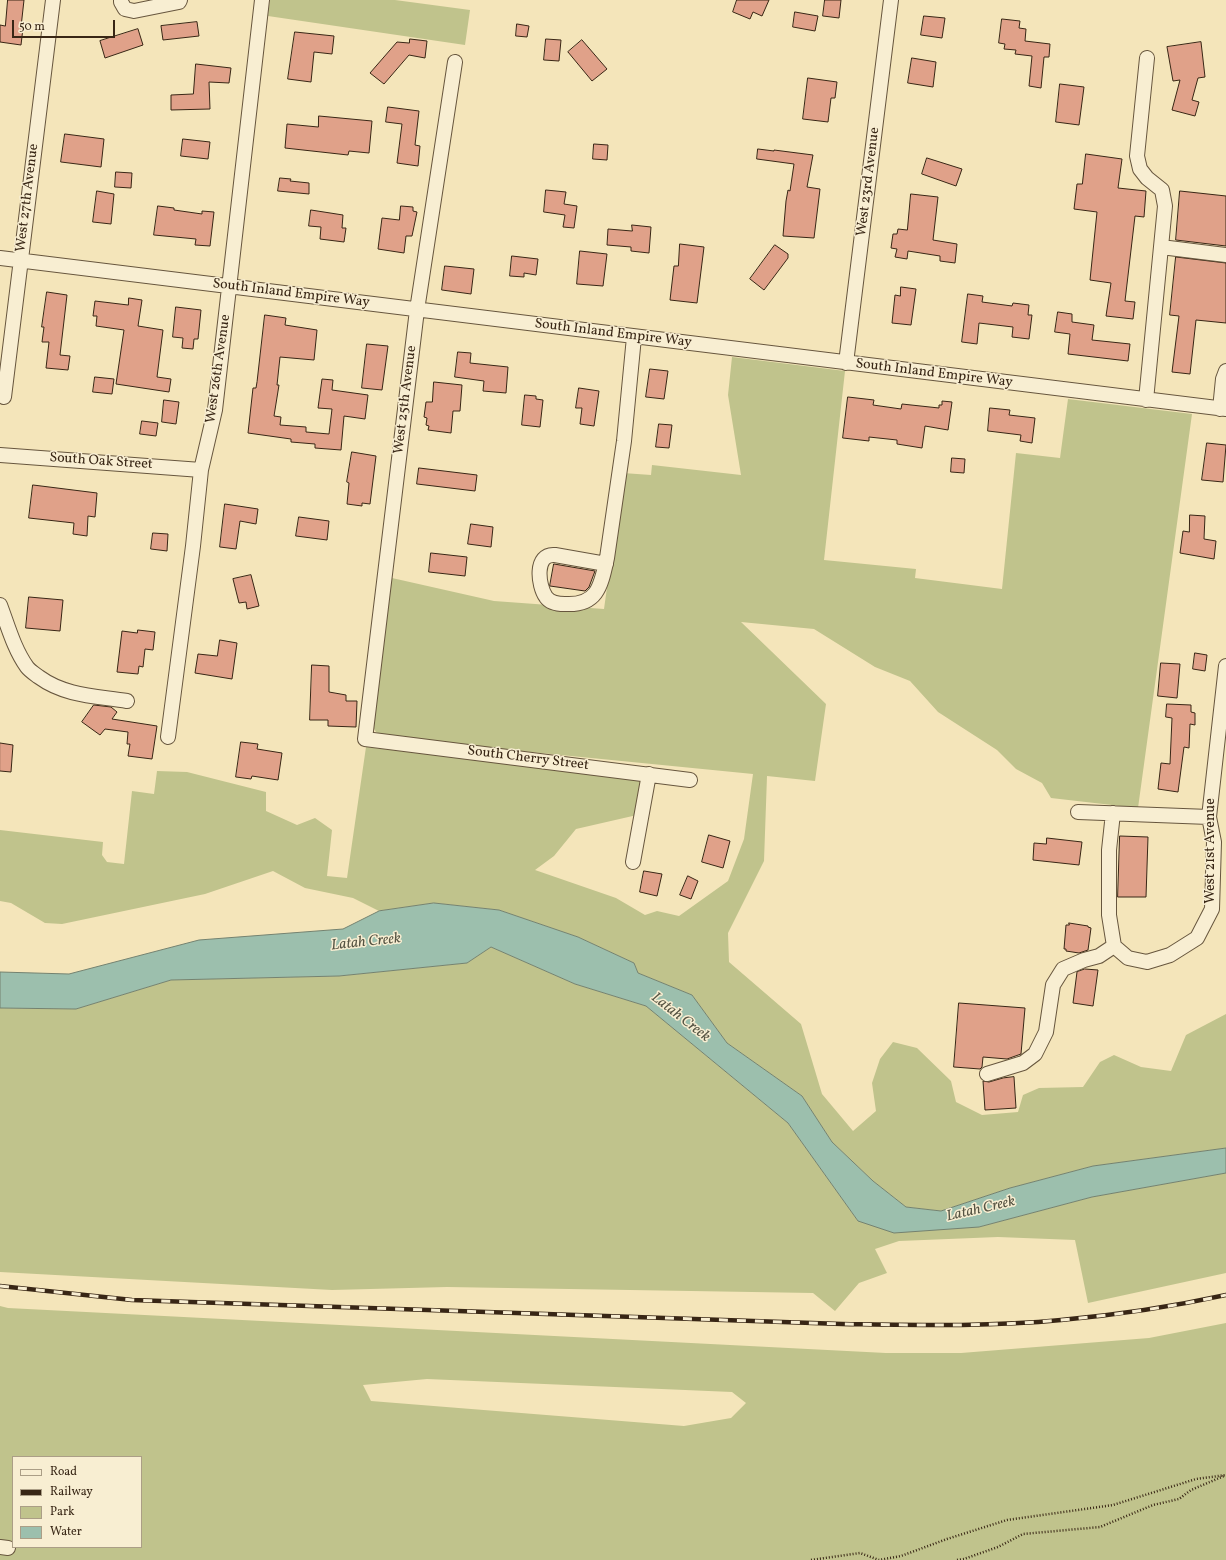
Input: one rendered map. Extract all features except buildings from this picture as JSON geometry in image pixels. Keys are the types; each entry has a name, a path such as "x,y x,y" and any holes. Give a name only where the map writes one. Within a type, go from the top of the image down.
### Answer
{"street":[{"name":"West 27th Avenue","path":"4,397 53,0"},
{"path":"121,0 125,9 134,11 179,2 180,0"},
{"name":"West 26th Avenue","path":"168,737 193,546 201,470 215,410 262,0"},
{"name":"West 23rd Avenue","path":"846,363 891,0"},
{"path":"1146,400 1165,206 1162,190 1147,178 1140,169 1137,156 1147,58"},
{"name":"West 25th Avenue","path":"365,739 417,310 455,62"},
{"path":"1161,247 1226,255"},
{"name":"South Inland Empire Way","path":"0,258 1223,409"},
{"path":"606,564 555,555 548,556 544,559 540,569 539,580 542,591 550,601 558,604 574,605 593,598 600,587 606,564 624,441 634,337"},
{"path":"1223,409 1222,379 1226,371"},
{"name":"South Oak Street","path":"0,455 201,470"},
{"path":"0,605 17,650 30,670 43,680 63,690 79,695 127,701"},
{"name":"West 21st Avenue","path":"1114,946 1128,958 1147,962 1170,955 1197,938 1212,909 1214,842 1209,817 1221,763 1226,666"},
{"name":"South Cherry Street","path":"365,739 690,780"},
{"path":"633,862 648,774"},
{"path":"1078,812 1209,817"},
{"path":"987,1074 1023,1063 1035,1054 1046,1032 1053,985 1063,969 1084,960 1099,956 1114,946 1110,914 1109,850 1113,813"}],"path":[{"path":"811,1560 860,1553 879,1560 901,1556 947,1539 1008,1520 1113,1505 1196,1479 1226,1475"},
{"path":"957,1560 964,1559 998,1546 1022,1534 1100,1527 1153,1505 1179,1499 1191,1490 1226,1475"}],"green space":[{"path":"270,0 395,0 470,10 465,45 268,16"},
{"path":"732,357 845,371 824,560 916,569 915,578 1002,589 1016,453 1060,458 1068,399 1192,414 1138,808 1051,798 1042,783 1016,769 997,750 938,712 910,681 875,667 814,629 741,622 826,704 815,781 767,776 764,861 728,933 729,962 801,1024 822,1094 853,1131 876,1111 872,1083 880,1059 893,1042 917,1048 951,1081 956,1102 982,1115 1018,1112 1023,1095 1039,1088 1083,1087 1100,1062 1114,1055 1141,1067 1171,1071 1186,1035 1226,1014 1226,1148 1093,1166 1010,1188 941,1211 906,1207 873,1181 832,1142 802,1096 727,1043 692,995 638,973 634,963 578,937 499,910 434,903 379,911 353,898 305,888 273,871 205,894 62,924 45,923 11,903 0,901 0,830 103,842 102,855 107,862 124,864 132,791 154,794 157,771 187,772 266,792 266,811 297,825 315,818 332,830 327,876 347,878 366,747 642,779 637,815 576,829 554,856 535,870 616,898 645,915 657,911 679,916 728,881 744,839 753,774 389,738 376,732 371,724 392,578 494,601 604,609 623,473 651,475 652,465 741,475 728,395"},
{"path":"491,947 575,984 646,1006 788,1123 858,1221 979,1227 1092,1197 1226,1173 1226,1273 1088,1303 1075,1240 998,1237 899,1241 875,1249 887,1273 859,1283 835,1311 813,1293 447,1287 332,1290 0,1272 0,1008 76,1009 171,980 339,976 467,963"},
{"path":"0,1306 8,1308 886,1353 961,1353 1149,1338 1226,1323 1226,1560 0,1560","holes":["427,1379 732,1392 746,1403 731,1418 684,1426 371,1401 363,1385"]}],"water":[{"name":"Latah Creek","path":"434,903 499,910 578,937 634,963 638,973 692,995 727,1043 802,1096 832,1142 873,1181 906,1207 941,1211 1010,1188 1093,1166 1226,1148 1226,1173 1092,1197 979,1227 894,1233 858,1221 788,1123 646,1006 575,984 491,947 467,963 339,976 171,980 76,1009 0,1008 0,972 69,974 199,940 343,929 379,911"}],"railway":[{"path":"0,1286 132,1300 842,1324 924,1325 1006,1324 1082,1318 1164,1307 1226,1295"}]}
